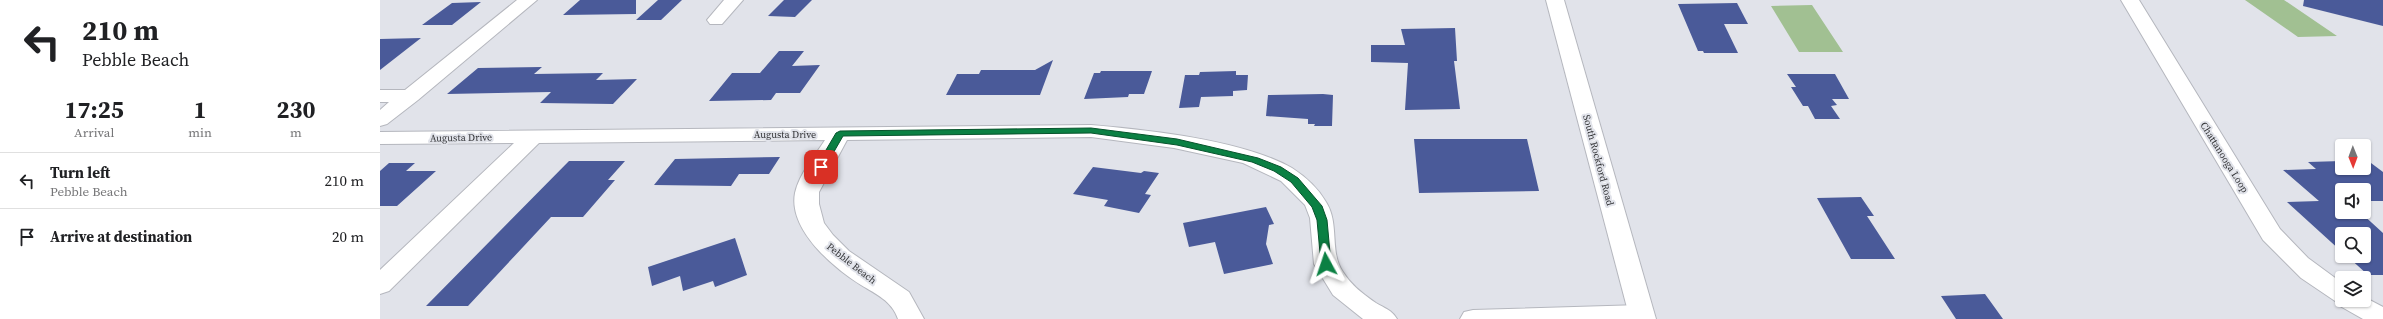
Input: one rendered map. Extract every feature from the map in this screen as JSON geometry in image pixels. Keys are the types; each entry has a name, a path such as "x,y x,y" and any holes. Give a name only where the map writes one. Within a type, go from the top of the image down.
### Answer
{"street":[{"path":"380,120 528,0"},
{"path":"716,20 734,0"},
{"name":"South Rockford Road","path":"1555,0 1642,316"},
{"name":"Chattanooga Loop","path":"2130,0 2200,119 2235,170 2264,224 2278,242 2318,278 2335,290"},
{"path":"380,96 411,96"},
{"name":"Augusta Drive","path":"380,138 1091,130 1161,139 1226,152 1255,160 1278,169 1294,180 1307,192 1317,206 1322,220 1326,264 1334,280 1365,308 1384,319"},
{"name":"Pebble Beach","path":"840,133 808,190 807,205 811,221 819,236 841,257 866,276 896,294 909,310 911,319"},
{"path":"380,285 534,136"},
{"path":"2362,307 2383,318"},
{"path":"1473,319 1642,316"}],"green space":[{"path":"2245,0 2284,0 2337,36 2298,37"},
{"path":"1812,5 1843,52 1799,52 1771,6"}],"building":[{"path":"580,0 636,0 636,14 563,15"},
{"path":"658,0 682,0 661,20 636,20"},
{"path":"784,0 812,0 795,17 768,16"},
{"path":"2304,0 2383,0 2383,26 2303,6"},
{"path":"481,2 452,25 422,25 452,3"},
{"path":"1737,3 1748,24 1724,24 1738,53 1704,53 1703,51 1698,51 1678,4"},
{"path":"1455,28 1457,61 1454,61 1460,109 1405,110 1408,63 1371,62 1371,45 1405,45 1401,29"},
{"path":"421,38 380,70 380,39"},
{"path":"779,51 804,51 792,66 820,65 800,93 776,93 771,100 709,101 732,73 760,73"},
{"path":"1053,60 1040,95 946,95 957,74 979,74 981,70 1035,70"},
{"path":"542,67 534,74 603,73 596,80 637,79 613,104 540,103 551,92 447,94 478,68"},
{"path":"1101,71 1152,71 1144,94 1129,94 1128,97 1084,99 1094,73 1100,73"},
{"path":"1236,71 1236,75 1248,75 1247,90 1233,91 1233,96 1201,97 1199,107 1179,108 1185,75 1199,75 1200,72"},
{"path":"1787,74 1835,74 1849,99 1832,99 1837,105 1831,106 1840,119 1815,119 1808,106 1803,106 1791,87 1796,87"},
{"path":"1268,95 1333,95 1332,126 1314,126 1315,124 1308,124 1308,119 1266,116"},
{"path":"1414,139 1527,139 1539,191 1419,193"},
{"path":"780,157 769,174 739,174 731,186 654,185 675,159"},
{"path":"569,161 625,161 608,180 615,180 583,217 551,217 468,306 426,306"},
{"path":"2335,161 2335,175 2371,175 2371,163 2383,172 2383,201 2371,201 2371,183 2335,183 2335,219 2368,219 2383,233 2383,275 2371,275 2371,271 2364,271 2355,263 2371,263 2371,227 2335,227 2335,246 2287,202 2319,201 2283,170 2316,169 2308,162"},
{"path":"389,163 415,163 406,171 436,171 397,206 380,206 380,171"},
{"path":"1093,167 1141,173 1144,171 1159,173 1145,194 1151,195 1139,213 1104,206 1108,200 1073,194"},
{"path":"1861,197 1874,216 1867,216 1895,259 1851,259 1817,198"},
{"path":"1266,207 1274,224 1269,225 1266,244 1273,264 1224,274 1215,242 1189,247 1183,223"},
{"path":"735,238 747,275 715,287 713,281 683,291 680,276 652,286 648,267"},
{"path":"1985,294 2003,319 1956,319 1941,296"}],"route":[{"path":"821,167 840,133 1091,130 1146,136 1226,152 1255,160 1278,169 1294,180 1307,192 1317,206 1322,220 1326,264"}]}
